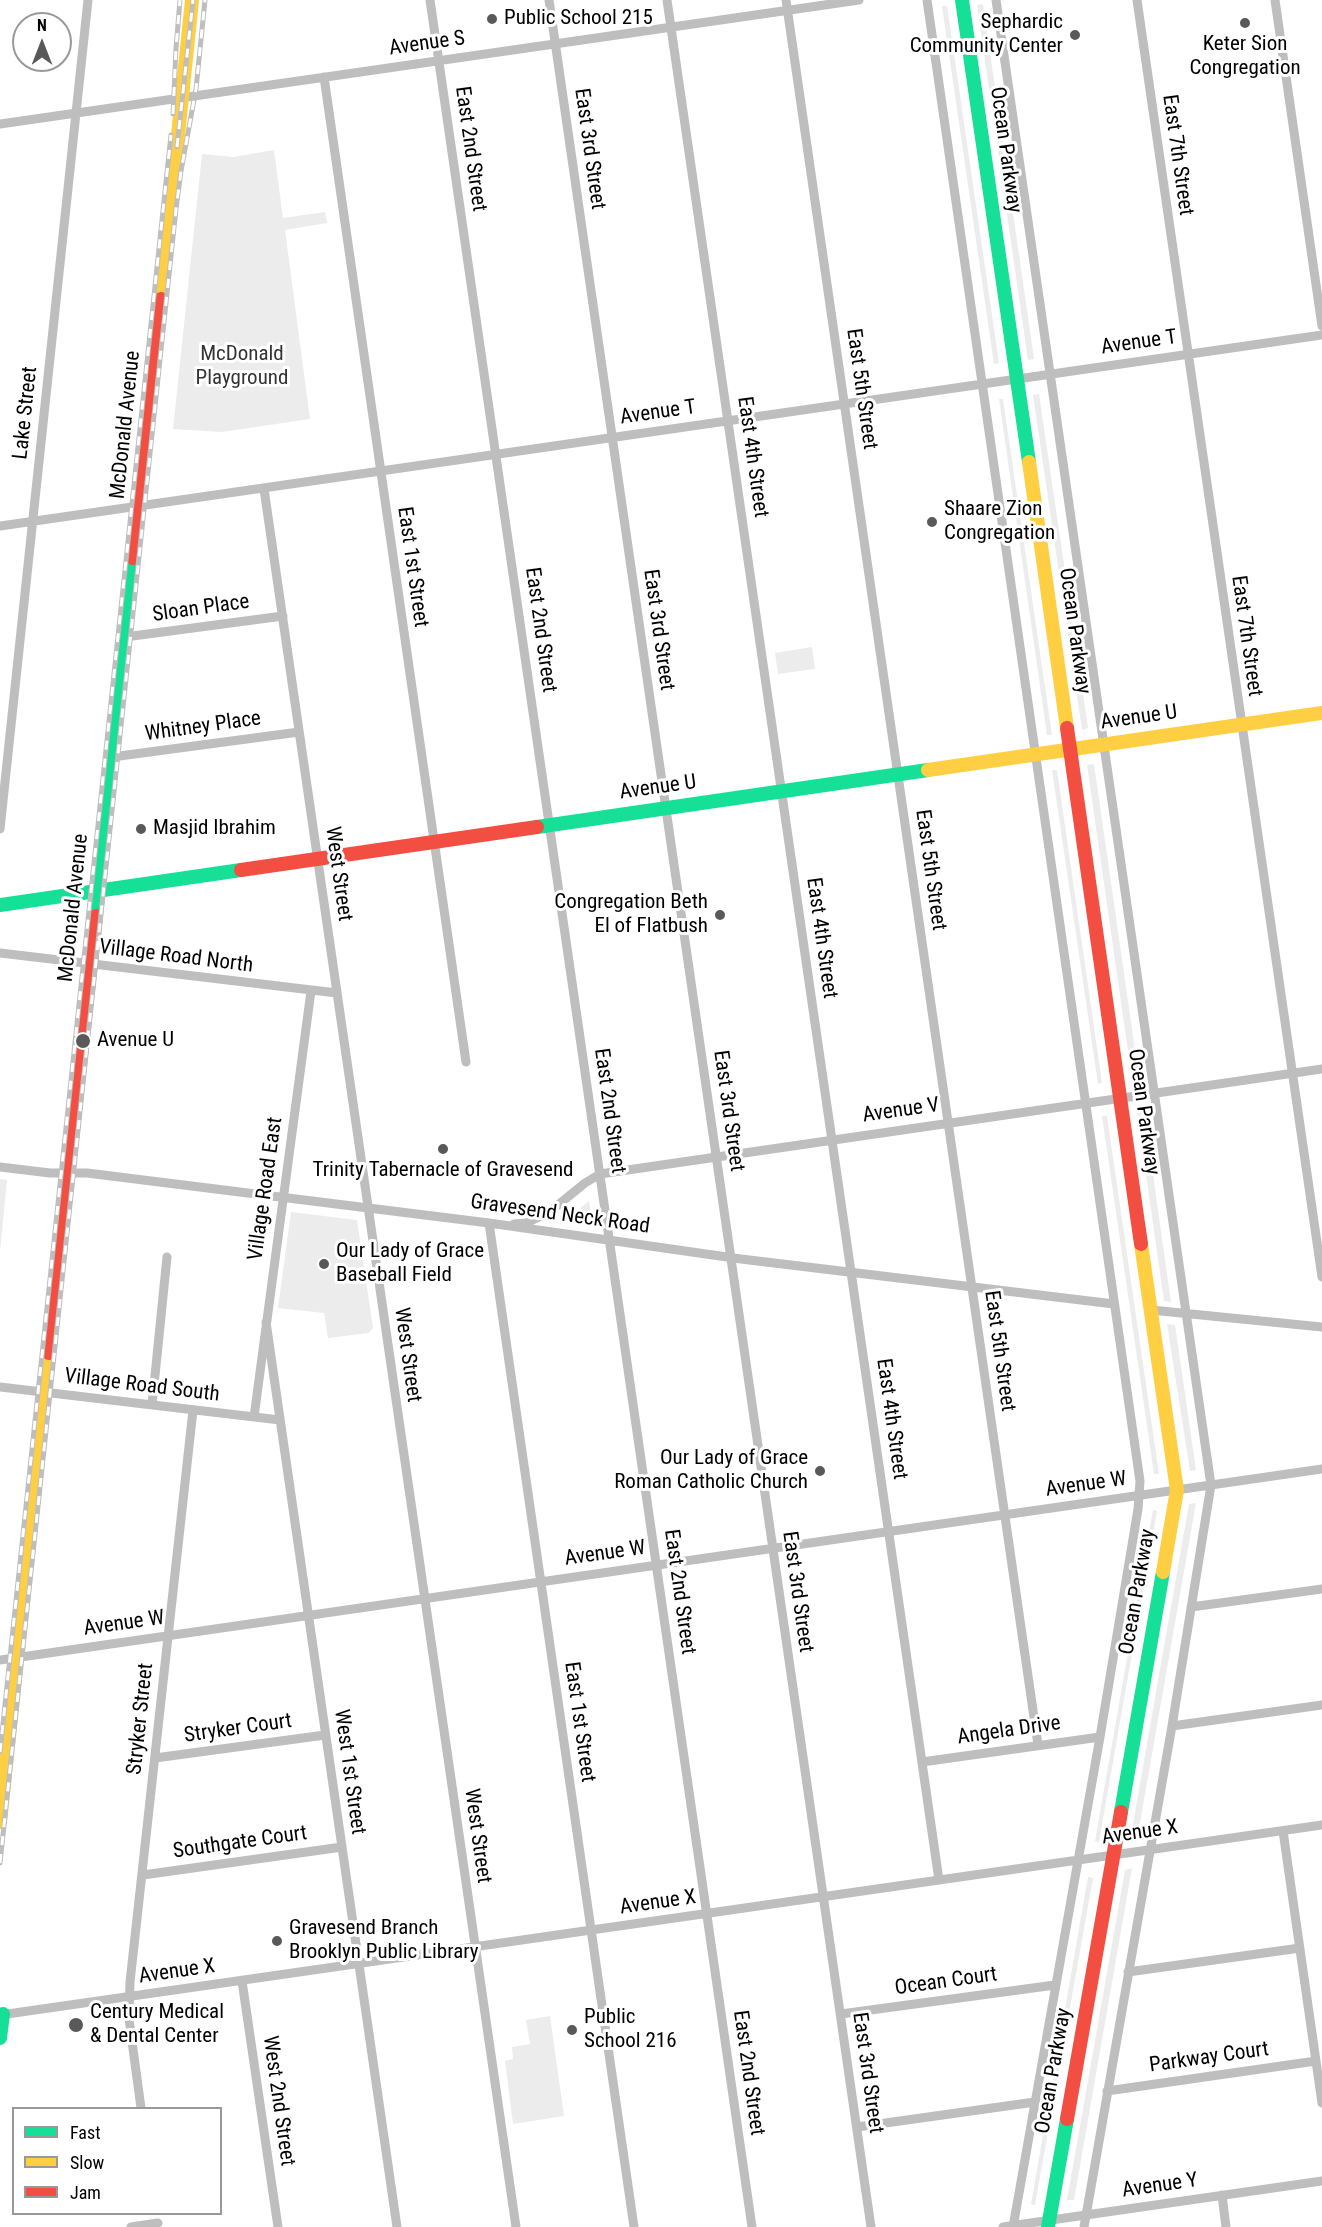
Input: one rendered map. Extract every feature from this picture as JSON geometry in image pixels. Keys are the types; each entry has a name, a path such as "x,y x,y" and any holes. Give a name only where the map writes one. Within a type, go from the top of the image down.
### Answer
{"main road":[{"name":"McDonald Avenue","path":"0,1821 192,0"},
{"name":"Ocean Parkway","path":"962,0 1177,1490 1049,2224"},
{"name":"Avenue U","path":"0,905 1322,713"},
{"path":"0,2038 2,2015"}],"street":[{"name":"Lake Street","path":"0,829 88,0"},
{"name":"East 2nd Street","path":"430,0 752,2227"},
{"name":"East 3rd Street","path":"549,0 871,2227"},
{"name":"East 4th Street","path":"668,0 939,1880"},
{"name":"Avenue S","path":"0,124 671,27 787,5 859,0"},
{"name":"Ocean Parkway","path":"927,0 1140,1481 1140,1496 1100,1737 1035,2102 1010,2227"},
{"name":"Ocean Parkway","path":"996,0 1211,1485 1172,1726 1084,2227"},
{"name":"East 7th Street","path":"1137,0 1322,1277"},
{"path":"1275,0 1322,326"},
{"name":"East 5th Street","path":"787,5 1038,1745"},
{"name":"East 1st Street","path":"324,77 466,1062"},
{"name":"Avenue T","path":"0,526 1322,335"},
{"name":"West Street","path":"264,489 516,2227"},
{"name":"Sloan Place","path":"125,638 283,616"},
{"name":"Whitney Place","path":"112,757 299,732"},
{"name":"Village Road North","path":"0,953 311,991"},
{"path":"311,991 337,993"},
{"name":"Village Road East","path":"254,1417 311,991"},
{"name":"Avenue V","path":"500,1224 526,1223 548,1214 585,1183 600,1174 1322,1069"},
{"name":"Gravesend Neck Road","path":"0,1167 87,1173 500,1224 731,1258 1114,1304"},
{"name":"East 1st Street","path":"489,1223 634,2227"},
{"path":"152,1405 167,1257"},
{"path":"1151,1310 1322,1327"},
{"name":"West 1st Street","path":"266,1322 397,2227"},
{"name":"Village Road South","path":"0,1387 280,1420"},
{"name":"Stryker Street","path":"141,2107 129,2019 130,1997 193,1410"},
{"name":"Avenue W","path":"0,1660 1322,1469"},
{"path":"1191,1607 1322,1589"},
{"path":"1172,1726 1322,1705"},
{"name":"Stryker Court","path":"155,1758 326,1735"},
{"name":"Angela Drive","path":"922,1762 1100,1737"},
{"name":"Avenue X","path":"2,2015 1322,1825"},
{"path":"1283,1831 1322,2103"},
{"name":"Southgate Court","path":"143,1875 342,1847"},
{"path":"1128,1972 1300,1948"},
{"name":"West 2nd Street","path":"242,1981 278,2227"},
{"name":"Ocean Court","path":"841,2014 1056,1985"},
{"name":"Parkway Court","path":"1107,2091 1316,2061"},
{"path":"857,2127 1035,2102"},
{"name":"Avenue Y","path":"1010,2227 1049,2224 1086,2215 1322,2181"},
{"path":"1222,2195 1226,2227"},
{"path":"131,2227 158,2221"}],"green space":[{"path":"983,4 1034,359 1028,360 977,5"},
{"path":"942,6 947,6 999,363 994,364"},
{"name":"McDonald Playground","path":"274,150 283,218 325,212 327,223 285,230 310,419 222,432 173,429 202,154 233,157"},
{"path":"1039,394 1088,728 1082,730 1033,395"},
{"path":"999,399 1003,399 1052,735 1047,735"},
{"path":"812,647 815,669 778,674 775,653"},
{"path":"1094,764 1139,1078 1132,1079 1087,765"},
{"path":"1052,770 1057,770 1102,1083 1098,1084"},
{"path":"1137,1111 1144,1111 1171,1302 1164,1301"},
{"path":"1102,1116 1107,1116 1159,1474 1154,1474"},
{"path":"0,1179 7,1180 0,1251"},
{"path":"589,1201 592,1218 572,1215"},
{"name":"Our Lady of Grace Baseball Field","path":"291,1212 357,1220 373,1328 369,1333 328,1338 324,1313 278,1308"},
{"path":"1167,1324 1175,1325 1196,1470 1190,1471"},
{"path":"1196,1503 1138,1834 1131,1835 1189,1504"},
{"path":"1153,1510 1157,1511 1099,1842 1095,1841"},
{"path":"1132,1868 1074,2200 1067,2200 1125,1870"},
{"path":"1088,1877 1093,1878 1035,2205 1031,2204"},
{"path":"550,2016 564,2116 513,2124 505,2061 513,2059 512,2047 530,2044 526,2020"}],"railway":[{"path":"173,114 180,0"},
{"path":"177,147 193,0"},
{"path":"0,1863 176,209 196,89 205,0"},
{"path":"0,1752 171,135"}],"traffic: fast":[{"path":"962,0 1029,462"},
{"path":"96,916 133,558"},
{"path":"537,827 928,770"},
{"path":"0,905 241,870"},
{"path":"1121,1812 1163,1572"},
{"path":"0,2038 3,2014"},
{"path":"1048,2227 1067,2119"}],"traffic: slow":[{"path":"161,299 192,0"},
{"path":"1029,462 1067,728"},
{"path":"928,770 1322,713"},
{"path":"1141,1244 1177,1490 1163,1572"},
{"path":"0,1822 49,1353"}],"traffic: jam":[{"path":"133,558 161,299"},
{"path":"1067,728 1141,1244"},
{"path":"241,870 537,827"},
{"path":"49,1353 96,916"},
{"path":"1067,2119 1121,1812"}],"place":[{"name":"Public School 215","path":"492,19"},
{"name":"Keter Sion Congregation","path":"1245,23"},
{"name":"Sephardic Community Center","path":"1075,35"},
{"name":"Shaare Zion Congregation","path":"932,522"},
{"name":"Masjid Ibrahim","path":"141,829"},
{"name":"Congregation Beth El of Flatbush","path":"720,915"},
{"name":"Avenue U","path":"83,1041"},
{"name":"Trinity Tabernacle of Gravesend","path":"443,1149"},
{"name":"Our Lady of Grace Baseball Field","path":"324,1264"},
{"name":"Our Lady of Grace Roman Catholic Church","path":"820,1471"},
{"name":"Gravesend Branch Brooklyn Public Library","path":"277,1941"},
{"name":"Century Medical & Dental Center","path":"76,2025"},
{"name":"Public School 216","path":"572,2030"}]}
